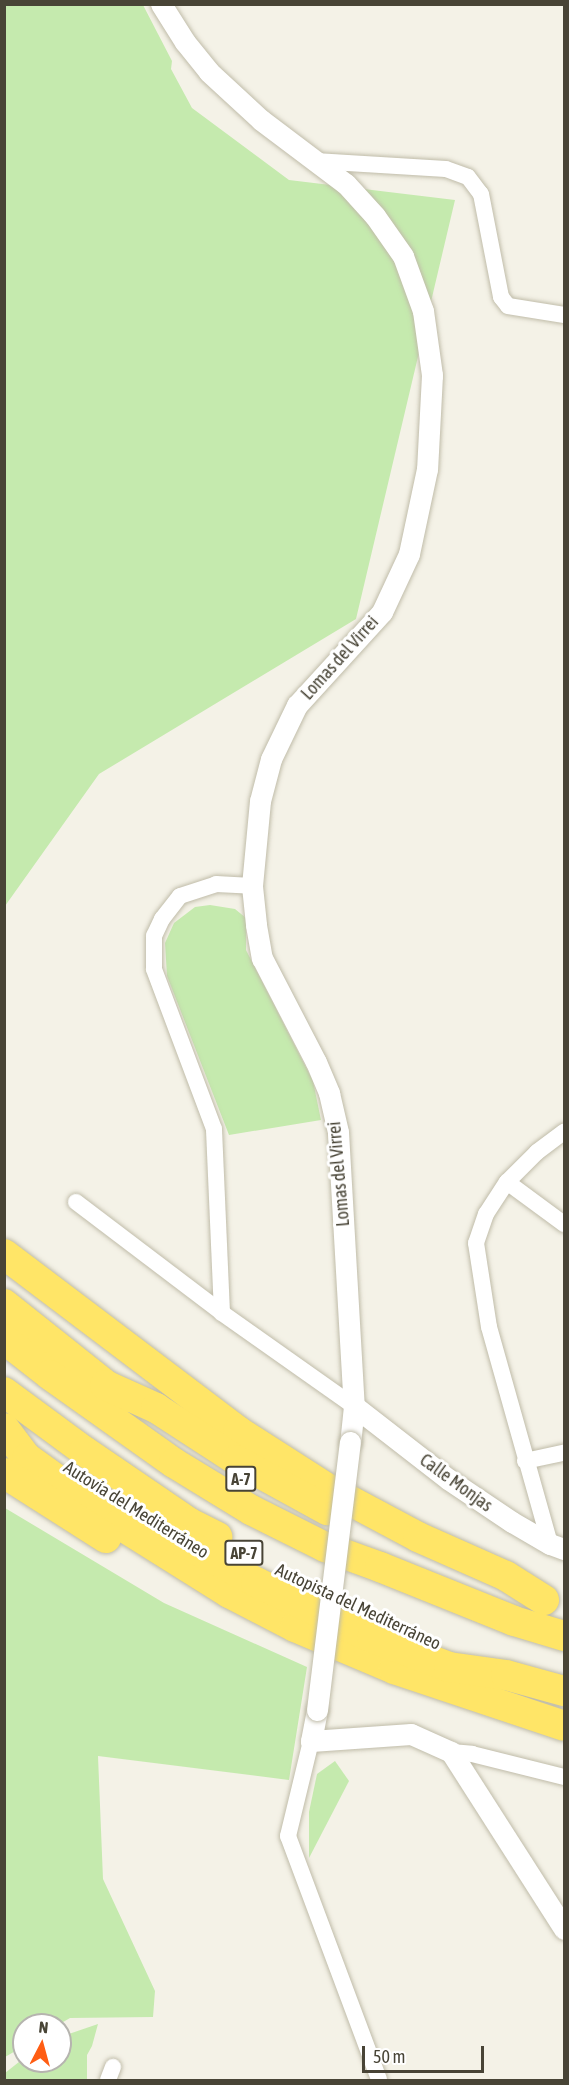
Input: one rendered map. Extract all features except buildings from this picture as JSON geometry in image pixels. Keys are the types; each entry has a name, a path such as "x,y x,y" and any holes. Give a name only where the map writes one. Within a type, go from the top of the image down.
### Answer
{"highway":[{"path":"4,1254 238,1431 330,1490 418,1536 506,1576 554,1603"},
{"name":"A-7","path":"4,1304 105,1386 179,1439 264,1494 327,1529 380,1567"},
{"name":"AP-7","path":"4,1339 50,1375 174,1463 251,1510 325,1548 380,1567"},
{"path":"105,1386 156,1408 236,1460 327,1510 413,1549 554,1603"},
{"name":"Autopista del Mediterráneo","path":"4,1392 84,1451 188,1522 261,1562 374,1618 506,1675"},
{"path":"4,1426 27,1458 119,1524 229,1593 295,1627 394,1669 564,1726"},
{"name":"Autovía del Mediterráneo","path":"4,1426 110,1498 256,1582 372,1638 449,1667 506,1675"},
{"path":"4,1473 115,1544 180,1579 259,1619 295,1627"},
{"path":"380,1567 514,1621 564,1636"},
{"path":"506,1675 564,1691"}],"street":[{"name":"Lomas del Virrei","path":"161,4 185,42 209,72 261,120 346,184 375,216 403,256 423,311 432,375 427,469 409,554 382,612 297,705 271,759 260,801 252,886 255,925 262,958 316,1062 329,1093 338,1132 354,1406 317,1710 311,1741"},
{"path":"314,161 446,170 468,177 481,194 501,297 508,306 564,315"},
{"path":"222,1313 214,1129 154,969 154,936 162,919 180,896 216,884 252,886"},
{"path":"557,1547 525,1461 489,1326 476,1243 486,1214 507,1182 537,1152 564,1132"},
{"path":"507,1182 564,1224"},
{"path":"76,1202 222,1313 354,1406"},
{"name":"Calle Monjas","path":"354,1406 448,1479 557,1547"},
{"path":"525,1461 564,1453"},
{"path":"379,2080 288,1836 311,1741 411,1734 451,1752 472,1754 564,1777"},
{"path":"451,1752 564,1929"}],"green space":[{"path":"5,5 143,5 172,61 171,69 192,108 289,180 455,200 356,619 99,774 5,906"},
{"path":"210,905 235,909 246,918 246,950 313,1081 321,1120 229,1135 167,976 165,943 174,923 195,907"},
{"path":"5,1508 164,1603 307,1667 289,1780 98,1756 103,1879 155,1991 153,2017 72,2018 72,2013 12,2013 12,2053 5,2057"},
{"path":"335,1761 349,1781 309,1858 309,1812 317,1774"},
{"path":"98,2024 87,2055 87,2080 5,2080 5,2073 12,2067 12,2073 72,2073 72,2033"}]}
